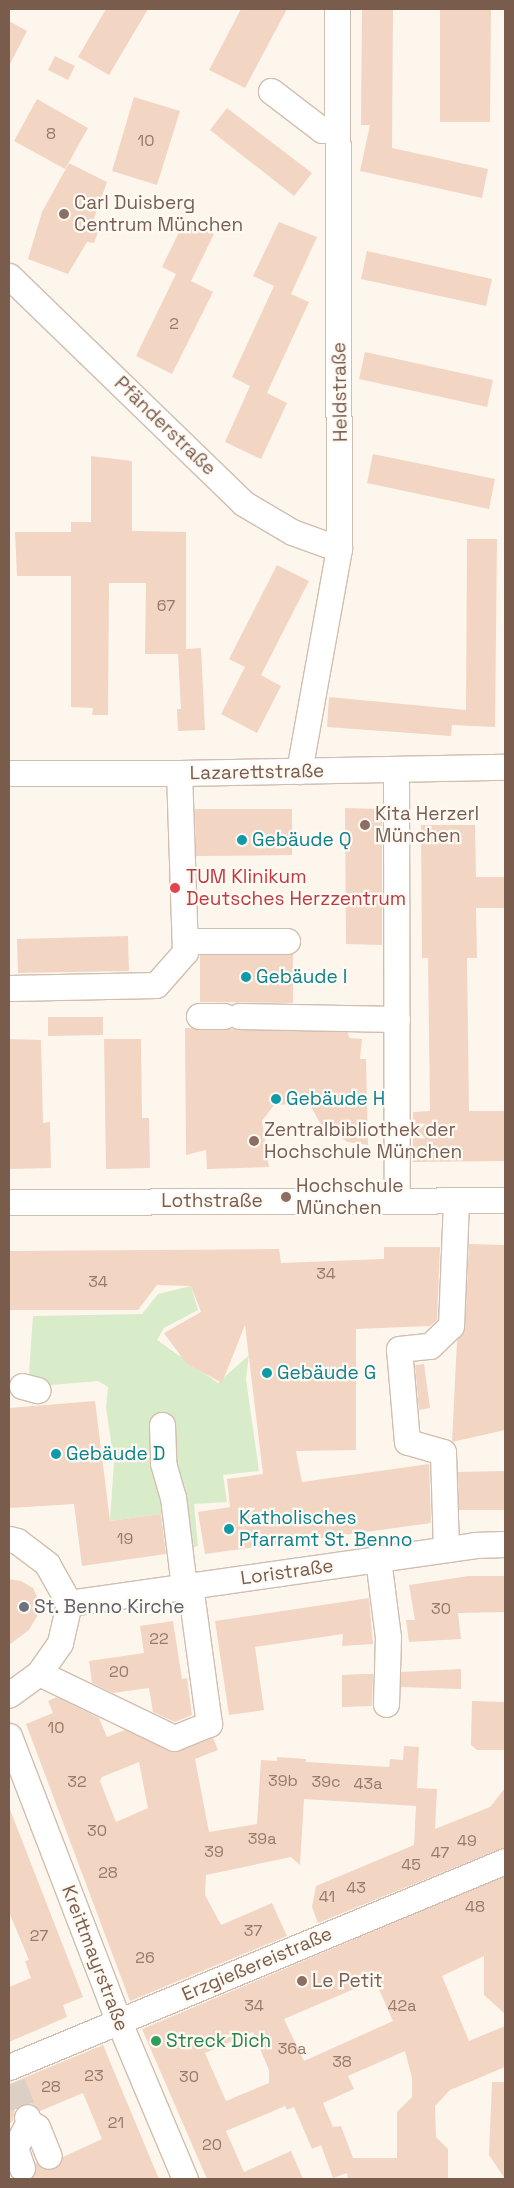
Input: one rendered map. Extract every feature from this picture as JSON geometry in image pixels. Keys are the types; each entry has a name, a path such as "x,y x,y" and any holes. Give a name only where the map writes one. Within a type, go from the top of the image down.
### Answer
{"street":[{"name":"Heldstraße","path":"299,772 339,549 337,9"},
{"path":"271,91 322,130 337,130"},
{"name":"Pfänderstraße","path":"9,276 243,502 292,532 339,549"},
{"name":"Lazarettstraße","path":"9,773 299,772 505,767"},
{"path":"396,770 397,1200"},
{"path":"9,988 156,985 185,952 180,773"},
{"path":"185,941 287,942"},
{"path":"199,1016 397,1019"},
{"path":"446,1549 443,1452 407,1442 399,1349 430,1346 451,1326 456,1200"},
{"name":"Lothstraße","path":"9,1202 505,1200"},
{"path":"162,1426 162,1463 174,1498 220,1706"},
{"path":"9,1539 18,1541 47,1564 69,1603 60,1643 39,1672 9,1692"},
{"name":"Loristraße","path":"69,1603 446,1549 505,1544"},
{"path":"378,1559 388,1637 386,1704"},
{"path":"39,1672 174,1738 209,1724 192,1586"},
{"name":"Kreittmayrstraße","path":"9,1736 119,2022 185,2179"},
{"name":"Erzgießereistraße","path":"10,2074 119,2022 505,1861"},
{"path":"22,2168 15,2148 28,2119 37,2127 49,2156"}],"green space":[{"path":"191,1286 198,1310 164,1328 157,1340 218,1383 249,1355 246,1379 259,1471 223,1475 227,1502 194,1504 198,1546 173,1553 168,1513 110,1521 114,1462 106,1407 108,1387 98,1381 28,1387 33,1316 142,1314 158,1294"}],"building":[{"path":"106,9 148,9 109,75 78,57"},
{"path":"241,9 287,9 245,88 209,70"},
{"path":"362,9 393,9 392,148 488,169 482,198 360,171 370,125 361,125"},
{"path":"440,9 491,9 490,122 440,122"},
{"path":"9,21 27,31 9,66"},
{"path":"55,56 75,66 68,80 48,70"},
{"path":"134,97 180,111 157,185 112,171"},
{"path":"37,99 88,128 65,169 14,141"},
{"path":"227,108 312,173 294,196 210,130"},
{"path":"69,163 107,182 93,221 101,225 94,243 87,242 68,274 28,259 42,212"},
{"path":"185,220 214,234 191,281 213,292 172,374 136,356 176,274 162,267"},
{"path":"279,222 317,237 291,294 309,302 267,393 287,403 261,459 225,442 250,386 232,377 274,286 253,276"},
{"path":"367,251 492,279 486,306 361,279"},
{"path":"365,352 493,380 487,407 359,379"},
{"path":"373,454 495,479 489,509 367,483"},
{"path":"91,456 132,461 132,531 186,532 186,649 201,648 205,730 178,731 177,709 181,709 178,654 145,654 146,583 109,583 108,715 92,715 93,708 71,707 71,576 17,576 15,532 71,532 71,522 91,522"},
{"path":"467,539 497,539 495,727 452,725 451,736 327,727 329,697 466,710"},
{"path":"277,565 309,581 261,675 281,686 257,733 221,714 245,667 229,659"},
{"path":"345,808 382,809 382,945 346,944"},
{"name":"Gebäude Q","path":"195,809 292,809 292,855 196,856"},
{"path":"421,825 475,825 476,877 505,877 505,908 476,908 477,958 467,958 469,1111 505,1111 505,1161 413,1162 413,1112 430,1111 428,958 422,958"},
{"path":"128,936 129,971 18,973 17,939"},
{"name":"Gebäude I","path":"293,954 293,1003 200,1002 200,955"},
{"path":"48,1017 103,1017 103,1035 48,1036"},
{"name":"Gebäude H","path":"185,1028 348,1032 349,1038 362,1039 360,1059 366,1059 368,1145 348,1142 332,1132 320,1123 309,1103 274,1105 262,1121 269,1167 207,1169 206,1150 186,1155"},
{"path":"9,1039 41,1040 43,1123 50,1122 51,1168 9,1169"},
{"path":"104,1039 141,1039 142,1118 149,1118 150,1168 106,1169"},
{"path":"469,1244 505,1245 505,1430 452,1442 457,1341 465,1327"},
{"path":"384,1247 440,1247 437,1320 430,1326 356,1329 356,1450 296,1451 302,1482 429,1464 431,1523 205,1554 198,1512 230,1507 227,1479 263,1474 245,1325 222,1383 186,1363 164,1333 201,1312 191,1286 157,1285 138,1310 9,1310 9,1251 279,1249 281,1263 384,1259"},
{"path":"424,1364 430,1408 419,1410 415,1365"},
{"name":"Gebäude D","path":"95,1401 110,1521 161,1514 166,1554 82,1566 74,1504 9,1508 9,1408"},
{"path":"505,1471 505,1510 459,1510 458,1472"},
{"path":"469,1576 505,1576 505,1612 458,1613 461,1639 409,1642 406,1620 415,1620 409,1585"},
{"name":"St. Benno Kirche","path":"9,1579 21,1581 33,1588 39,1601 39,1613 29,1630 9,1645"},
{"path":"369,1598 373,1644 342,1646 343,1634 255,1647 264,1710 229,1715 215,1621"},
{"path":"173,1621 182,1679 187,1678 192,1715 175,1722 153,1712 149,1688 113,1693 92,1683 89,1661 144,1653 140,1626"},
{"path":"461,1669 461,1689 401,1687 401,1672"},
{"path":"373,1674 372,1706 342,1707 342,1675"},
{"path":"57,1697 99,1718 107,1737 125,1730 174,1752 213,1738 218,1750 195,1759 209,1832 257,1824 261,1760 277,1761 277,1757 306,1759 306,1762 389,1767 390,1759 403,1760 404,1746 419,1747 417,1788 437,1789 435,1829 490,1807 505,1788 505,1847 318,1923 312,1907 316,1886 414,1845 416,1806 304,1799 300,1865 291,1857 206,1875 205,1895 221,1925 272,1903 287,1936 130,2001 26,1724 53,1713 48,1701","holes":["139,1762 148,1808 116,1822 100,1781 102,1777"]},
{"path":"472,1701 505,1702 505,1750 477,1750 471,1745"},
{"path":"9,1807 83,1997 63,2005 67,2017 9,2042 9,1987 31,1978 25,1961 29,1960 9,1912"},
{"path":"505,1876 505,2014 484,1995 484,1956 442,1976 469,2041 505,2026 505,2067 450,2090 435,2106 436,2137 448,2149 448,2179 348,2179 347,2173 333,2178 321,2145 312,2149 294,2107 287,2110 285,2106 226,2131 244,2172 291,2151 303,2179 207,2179 142,2029","holes":["375,1980 393,2021 304,2061 284,2019","253,2032 269,2070 269,2083 226,2101 205,2053","405,2051 412,2078 412,2097 397,2112 397,2158 353,2158 341,2126 333,2127 323,2103 354,2089 348,2076"]},
{"path":"103,2045 159,2179 30,2179 36,2171 35,2162 47,2170 54,2169 63,2157 102,2139 83,2093 40,2111 30,2103 21,2104 15,2109 13,2121 9,2124 9,2084"},
{"path":"492,2082 505,2082 505,2179 489,2155"}],"tunnel":[{"path":"13,2083 27,2117"}],"place":[{"name":"Carl Duisberg Centrum München","path":"64,214"},
{"name":"Kita Herzerl München","path":"365,825"},
{"name":"Gebäude Q","path":"242,840"},
{"name":"TUM Klinikum Deutsches Herzzentrum","path":"175,888"},
{"name":"Gebäude I","path":"246,977"},
{"name":"Gebäude H","path":"276,1099"},
{"name":"Zentralbibliothek der Hochschule München","path":"254,1141"},
{"name":"Hochschule München","path":"286,1197"},
{"name":"Gebäude G","path":"267,1373"},
{"name":"Gebäude D","path":"56,1454"},
{"name":"Katholisches Pfarramt St. Benno","path":"229,1529"},
{"name":"St. Benno Kirche","path":"24,1607"},
{"name":"Le Petit","path":"302,1981"},
{"name":"Streck Dich","path":"156,2041"}]}
